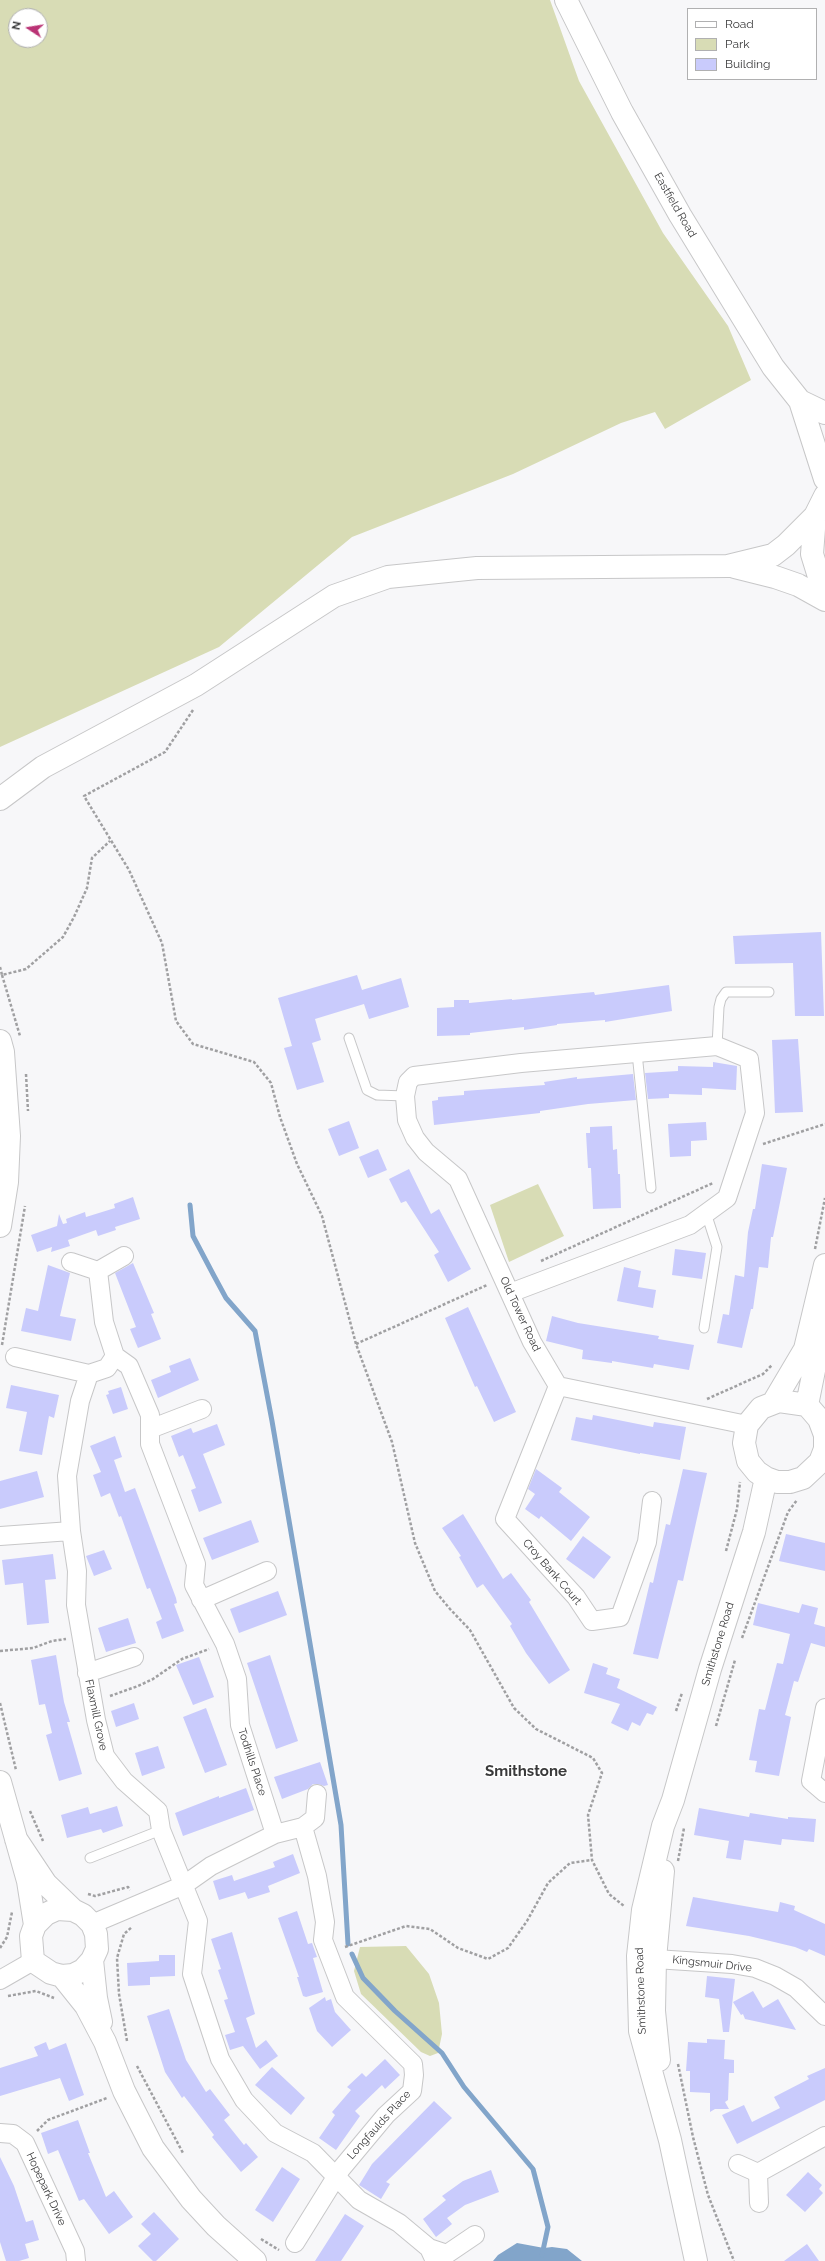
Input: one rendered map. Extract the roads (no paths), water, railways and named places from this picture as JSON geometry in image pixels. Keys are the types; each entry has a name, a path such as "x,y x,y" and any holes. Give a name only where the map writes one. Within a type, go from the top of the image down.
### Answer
{"street":[{"name":"Eastfield Road","path":"566,0 622,112 680,215 773,366 800,401 825,479"},
{"name":"Eastfield Road","path":"800,401 825,414"},
{"path":"0,799 43,767 196,685 334,596 388,577 477,568 728,566 773,555 786,546 815,516 825,496"},
{"path":"815,516 812,554 820,580 825,587"},
{"path":"728,566 775,577 798,585 825,600"},
{"path":"0,1040 3,1052 9,1136 7,1182 0,1226"},
{"path":"404,1096 408,1082 414,1076 718,1046 749,1059 756,1113 727,1198 690,1225 506,1286"},
{"name":"Old Tower Road","path":"404,1096 407,1120 415,1138 426,1152 458,1180 532,1342 558,1386"},
{"path":"71,1262 98,1271 124,1256"},
{"path":"773,1403 805,1349 825,1265"},
{"path":"15,1357 89,1374 107,1368 115,1356 104,1322 98,1271"},
{"path":"807,1405 825,1316"},
{"name":"Todhills Place","path":"115,1356 129,1366 150,1415 150,1444 196,1564 194,1585 225,1644 238,1679 240,1725 276,1834"},
{"name":"Flaxmill Grove","path":"89,1374 80,1401 67,1476 71,1531 77,1571 76,1605 91,1697 105,1756 124,1781 158,1811 161,1830 198,1921 192,1974 220,2059 244,2100 275,2133 313,2153 338,2173 359,2200 399,2223 432,2255"},
{"path":"558,1386 747,1425"},
{"name":"Croy Bank Court","path":"558,1386 505,1519 576,1597 592,1621 620,1617 647,1542 652,1501"},
{"path":"779,1401 807,1405 819,1419 825,1435 825,1448 816,1468 803,1478 790,1482 777,1482 766,1478 757,1472 748,1461 744,1443 747,1425 761,1408 773,1403 779,1401"},
{"path":"150,1429 202,1409"},
{"name":"Smithstone Road","path":"666,2124 654,2011 655,1959 677,1816 710,1669 754,1532 766,1478"},
{"path":"0,1536 71,1531"},
{"path":"201,1600 267,1572"},
{"name":"Flaxmill Grove","path":"87,1673 134,1657"},
{"path":"825,1708 810,1781 825,1793"},
{"path":"9,1780 16,1839 28,1881 35,1925"},
{"path":"92,1924 136,1904 184,1885 211,1866 276,1834 303,1827 315,1818 317,1794"},
{"name":"Smithstone Road","path":"677,1816 663,1826 643,1910 638,1956 640,2026 666,2124 696,2261"},
{"name":"Longfaulds Place","path":"289,2248 338,2173 386,2115 412,2091 414,2076 413,2064 345,1997 323,1940 325,1922 317,1876 303,1827"},
{"path":"16,1839 46,1884 77,1901 83,1915 92,1924 96,1934 97,1949 92,1960 83,1970 62,1976 51,1973 33,1961"},
{"path":"33,1961 31,1936 35,1925 46,1914 77,1901"},
{"path":"640,2026 647,1961 655,1959"},
{"name":"Kingsmuir Drive","path":"655,1959 732,1964 755,1968 776,1976 796,1988 825,2016"},
{"path":"92,1960 96,1998 105,2042"},
{"path":"0,1980 33,1961"},
{"path":"62,1976 86,2006 105,2042 124,2091 153,2148 171,2174 216,2226 255,2261"},
{"name":"Hopepark Drive","path":"0,2133 13,2134 25,2143 75,2251 76,2261"},
{"path":"758,2173 825,2136"},
{"path":"738,2164 758,2173"},
{"path":"758,2173 759,2203"},
{"path":"432,2255 448,2254 475,2235"}],"lane":[{"path":"718,1046 719,1008 721,999 726,992 769,992"},
{"path":"349,1038 367,1090 377,1095 404,1096"},
{"path":"637,1053 651,1188"},
{"path":"704,1328 717,1247 706,1213"},
{"path":"90,1858 161,1830"}],"water":[{"path":"517,2243 544,2248 552,2247 567,2249 582,2261 493,2261 498,2255"}],"waterway":[{"path":"190,1205 193,1236 226,1298 255,1331 272,1421 341,1825 348,1944"},
{"path":"352,1954 363,1978 395,2011 442,2053 464,2087 533,2169 548,2227 542,2255"}],"district":[{"name":"Smithstone","path":"526,1771"}]}
